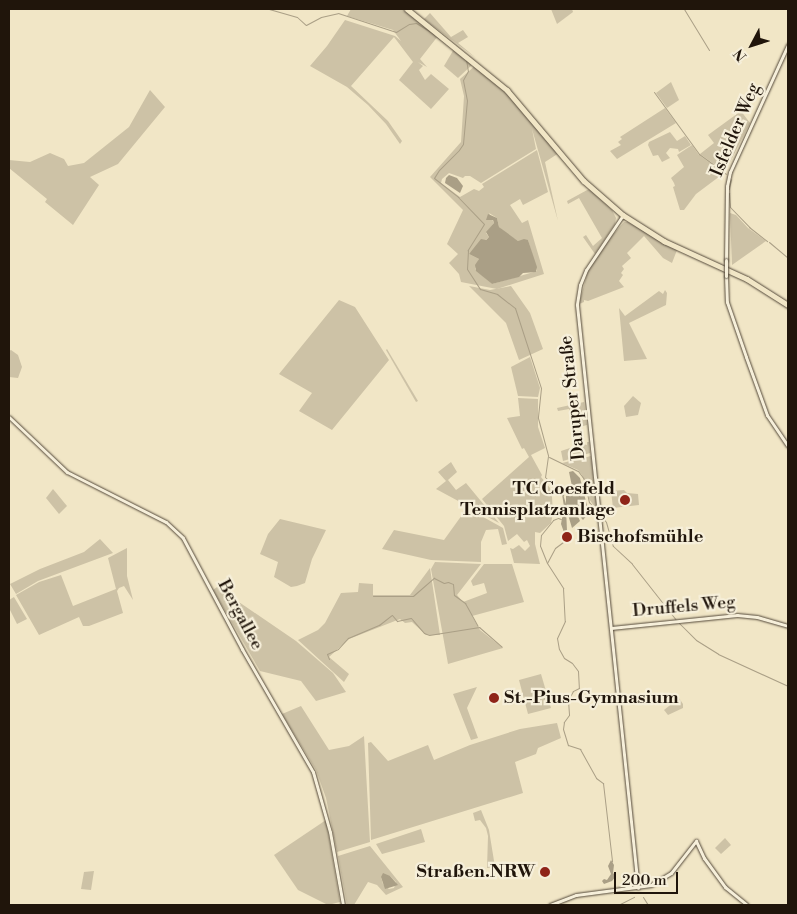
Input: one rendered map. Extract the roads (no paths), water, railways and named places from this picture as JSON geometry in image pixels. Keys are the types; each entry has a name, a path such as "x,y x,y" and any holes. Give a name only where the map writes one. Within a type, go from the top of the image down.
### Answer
{"main road":[{"path":"407,9 507,90 584,181 623,215 664,241 746,279 788,305"}],"street":[{"name":"Isfelder Weg","path":"788,45 730,172 727,186 726,260 727,302 767,415 788,446"},
{"name":"Daruper Straße","path":"623,215 586,270 580,285 577,305 638,888"},
{"name":"Bergallee","path":"9,417 67,472 166,522 184,538 242,648 313,772 327,817 343,905"},
{"name":"Druffels Weg","path":"611,628 737,615 758,617 788,626"},
{"path":"550,905 576,895 651,885 671,873 696,841 704,858 725,887 747,905"},
{"path":"623,890 633,883 638,874"}],"waterway":[{"path":"269,9 297,17 306,25 321,17 338,13 396,32 409,24 416,23 466,59 468,71 463,80 467,100 463,144 434,178 458,197 484,224 468,250 467,269 480,289 497,294 515,308 541,388 538,418 548,456 545,477 563,495"},
{"path":"684,9 709,50"},
{"path":"654,92 699,154 713,164"},
{"path":"715,165 726,174"},
{"path":"729,189 731,179"},
{"path":"729,193 730,207 749,227 767,241"},
{"path":"769,242 788,258"},
{"path":"549,457 578,471 584,479 589,502 597,511"},
{"path":"600,514 606,522 613,546 632,564 676,620"},
{"path":"547,563 540,546 541,535 553,520 561,519"},
{"path":"565,534 563,542 555,548 547,563 563,588 565,621 557,638 559,649 564,658 572,663 578,671 579,688 573,691 568,700 569,715 564,722 563,729 568,745 580,749 596,778 603,783 612,861"},
{"path":"373,596 413,596 434,578 444,583 453,584 454,595 465,603 478,626"},
{"path":"329,659 327,654 338,649 348,638 379,625 392,615 397,621 411,618 424,633 429,635 479,627 502,647"},
{"path":"679,623 696,640 718,654 788,686"},
{"path":"618,905 634,897"},
{"path":"643,897 648,905"}],"place":[{"name":"TC Coesfeld Tennisplatzanlage","path":"625,500"},
{"name":"Bischofsmühle","path":"567,537"},
{"name":"St.-Pius-Gymnasium","path":"494,698"},
{"name":"Straßen.NRW","path":"545,872"}]}
